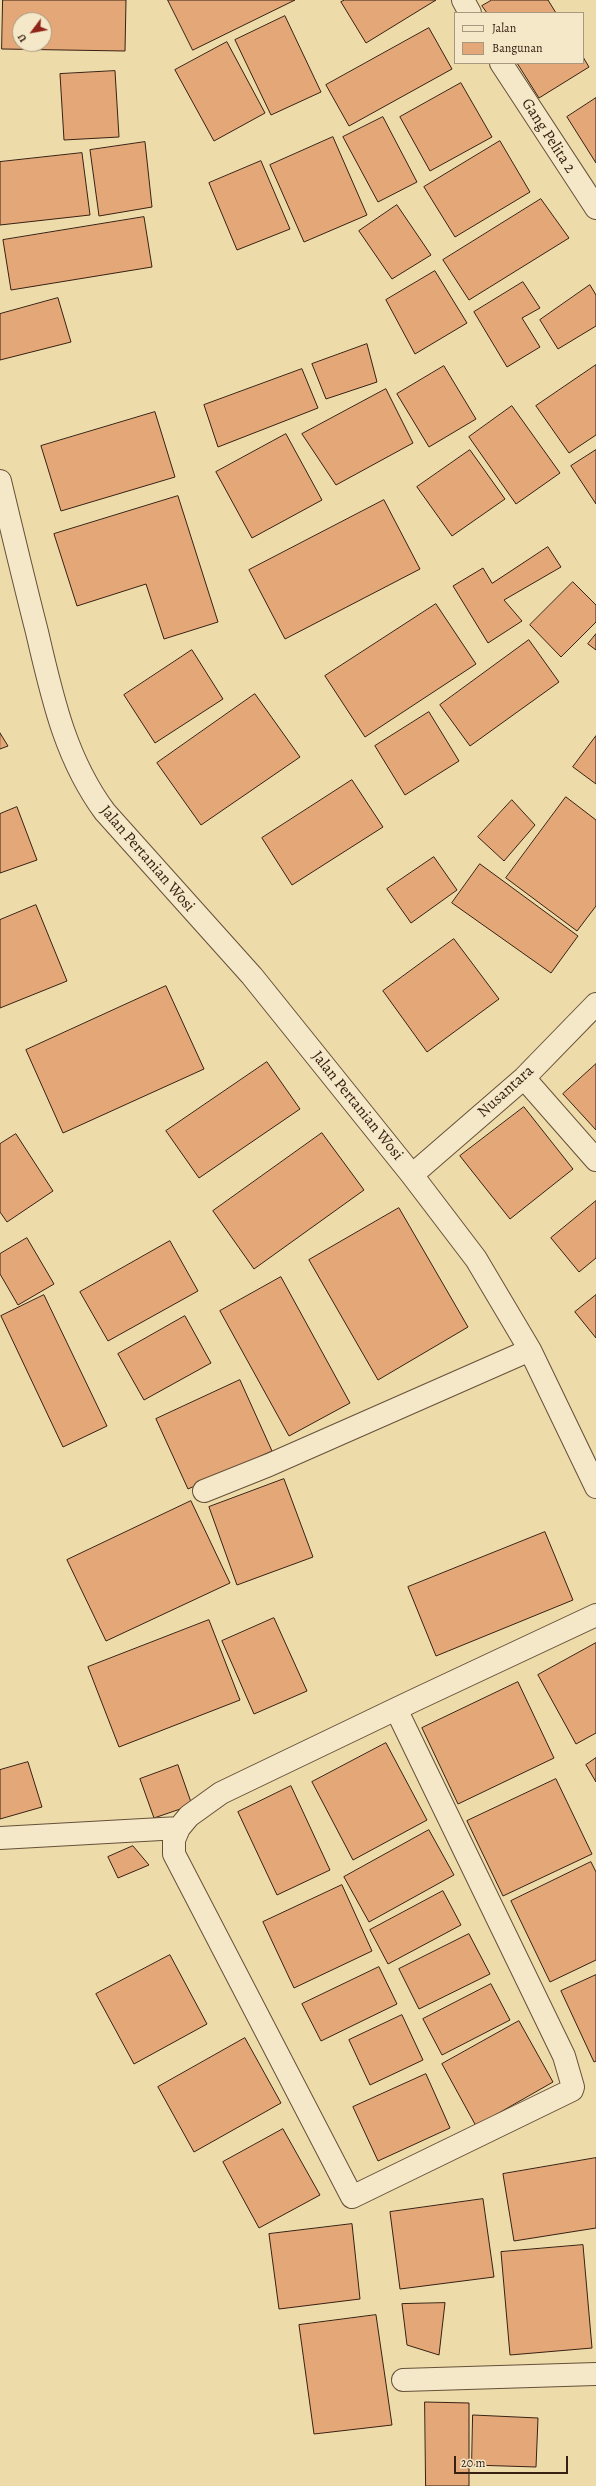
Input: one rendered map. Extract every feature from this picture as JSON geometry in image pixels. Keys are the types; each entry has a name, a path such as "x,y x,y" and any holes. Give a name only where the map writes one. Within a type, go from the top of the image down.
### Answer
{"street":[{"path":"463,0 469,12"},
{"name":"Gang Pelita 2","path":"502,64 596,208"},
{"name":"Jalan Pertanian Wosi","path":"0,481 58,717 72,756 89,790 105,812 252,976 412,1175 476,1258 530,1350 596,1487"},
{"name":"Nusantara","path":"412,1175 524,1078 596,1004"},
{"path":"524,1078 596,1160"},
{"path":"204,1491 270,1465 530,1350"},
{"path":"396,1709 564,2056 573,2083 572,2090 352,2197 174,1854 174,1840 179,1828 189,1816 221,1793 396,1709 596,1616"},
{"path":"0,1838 179,1828"},
{"path":"403,2380 596,2374"}],"building":[{"path":"3,0 126,0 125,51 52,50 52,12 12,12 12,49 2,49"},
{"path":"168,0 295,0 193,50"},
{"path":"345,0 436,0 366,43 341,2"},
{"path":"492,0 548,0 555,12 486,12 482,6"},
{"path":"285,16 321,92 271,115 235,40"},
{"path":"429,28 452,69 349,126 326,85"},
{"path":"227,42 265,113 214,141 175,70"},
{"path":"584,59 589,67 539,98 518,64 584,64"},
{"path":"115,71 119,137 64,140 60,74"},
{"path":"461,83 492,137 430,171 400,117"},
{"path":"596,98 596,163 567,117"},
{"path":"383,117 417,182 378,202 343,137"},
{"path":"333,137 367,215 304,242 270,165"},
{"path":"500,141 530,192 455,237 424,187"},
{"path":"145,142 152,207 99,216 90,150"},
{"path":"82,153 90,215 0,225 0,162"},
{"path":"261,161 290,229 237,250 209,183"},
{"path":"541,199 569,238 469,300 443,260"},
{"path":"397,205 431,255 392,279 359,231"},
{"path":"144,217 152,267 11,290 3,240"},
{"path":"435,271 467,323 415,354 386,300"},
{"path":"523,282 540,308 522,318 540,347 507,367 474,312"},
{"path":"590,285 596,295 596,326 558,349 540,320"},
{"path":"58,298 71,342 0,360 0,314"},
{"path":"367,344 377,382 326,399 312,364"},
{"path":"596,365 596,435 569,453 536,406"},
{"path":"444,366 476,419 429,447 397,394"},
{"path":"302,369 318,408 218,447 204,405"},
{"path":"386,389 413,443 336,485 302,434"},
{"path":"512,406 560,473 516,504 469,437"},
{"path":"155,412 175,477 61,511 41,446"},
{"path":"286,434 322,500 252,538 216,472"},
{"path":"470,450 505,499 452,536 417,487"},
{"path":"596,450 596,504 571,466"},
{"path":"178,496 218,622 164,639 146,584 77,606 54,534"},
{"path":"384,500 420,569 285,639 249,570"},
{"path":"548,547 561,567 504,600 522,621 488,643 453,586 483,568 492,583"},
{"path":"573,582 596,605 596,622 561,657 530,625"},
{"path":"436,604 476,664 365,737 325,676"},
{"path":"596,634 596,650 588,644"},
{"path":"529,640 559,682 470,746 440,705"},
{"path":"192,650 223,699 155,743 124,695"},
{"path":"255,694 300,757 201,825 157,763"},
{"path":"429,712 459,761 405,795 375,746"},
{"path":"0,733 8,746 0,749"},
{"path":"596,736 596,784 573,767"},
{"path":"352,780 383,827 292,885 262,838"},
{"path":"566,797 596,820 596,906 577,931 506,878"},
{"path":"512,800 535,825 504,861 478,837"},
{"path":"17,807 37,860 0,873 0,814"},
{"path":"434,857 457,890 411,923 387,889"},
{"path":"480,864 578,936 551,973 452,903"},
{"path":"36,905 67,981 0,1008 0,920"},
{"path":"454,939 499,999 427,1052 383,991"},
{"path":"166,986 204,1069 63,1133 26,1050"},
{"path":"267,1062 300,1109 199,1178 166,1131"},
{"path":"596,1064 596,1130 563,1094"},
{"path":"524,1107 573,1169 510,1219 460,1156"},
{"path":"322,1133 364,1190 254,1269 213,1211"},
{"path":"16,1134 53,1191 7,1222 0,1212 0,1144"},
{"path":"596,1201 596,1258 579,1272 551,1238"},
{"path":"399,1208 468,1327 378,1380 309,1260"},
{"path":"27,1238 54,1284 18,1305 0,1274 0,1254"},
{"path":"170,1241 198,1291 108,1341 80,1292"},
{"path":"281,1277 350,1403 289,1436 220,1311"},
{"path":"44,1295 107,1426 63,1447 1,1316"},
{"path":"596,1295 596,1338 575,1312"},
{"path":"185,1316 211,1363 144,1400 118,1354"},
{"path":"240,1380 272,1451 188,1489 156,1419"},
{"path":"284,1479 313,1557 237,1585 209,1507"},
{"path":"191,1501 230,1583 106,1641 67,1560"},
{"path":"545,1532 573,1600 436,1656 408,1587"},
{"path":"274,1618 307,1691 254,1714 222,1641"},
{"path":"209,1620 240,1700 119,1747 88,1667"},
{"path":"596,1643 596,1733 576,1744 538,1675"},
{"path":"518,1682 554,1758 458,1804 422,1728"},
{"path":"386,1743 427,1820 353,1860 312,1782"},
{"path":"596,1758 596,1782 586,1765"},
{"path":"28,1762 42,1807 0,1819 0,1770"},
{"path":"178,1765 192,1805 154,1818 140,1779"},
{"path":"556,1779 592,1854 503,1896 467,1821"},
{"path":"291,1786 330,1870 277,1895 238,1812"},
{"path":"429,1830 454,1875 369,1922 344,1877"},
{"path":"133,1846 149,1865 118,1878 108,1857"},
{"path":"591,1862 596,1872 596,1960 550,1982 511,1901"},
{"path":"342,1885 372,1951 294,1988 263,1922"},
{"path":"443,1891 461,1925 388,1964 370,1930"},
{"path":"469,1934 490,1974 419,2009 399,1969"},
{"path":"170,1955 207,2024 134,2064 96,1994"},
{"path":"379,1967 397,2004 321,2041 302,2004"},
{"path":"596,1975 596,2061 594,2062 561,1991"},
{"path":"491,1984 510,2020 442,2055 423,2019"},
{"path":"402,2015 423,2060 370,2085 349,2040"},
{"path":"519,2021 553,2082 476,2126 442,2064"},
{"path":"245,2038 281,2103 194,2152 158,2087"},
{"path":"426,2074 450,2128 378,2161 353,2107"},
{"path":"283,2129 320,2195 259,2228 223,2162"},
{"path":"596,2158 596,2228 514,2241 503,2174"},
{"path":"483,2199 494,2277 400,2289 390,2212"},
{"path":"352,2224 360,2299 279,2309 269,2234"},
{"path":"583,2245 592,2348 510,2355 501,2252"},
{"path":"445,2303 439,2355 407,2345 402,2304"},
{"path":"376,2315 392,2425 314,2434 299,2325"},
{"path":"425,2402 469,2403 469,2486 426,2486"},
{"path":"473,2415 538,2418 536,2467 472,2465"}]}
